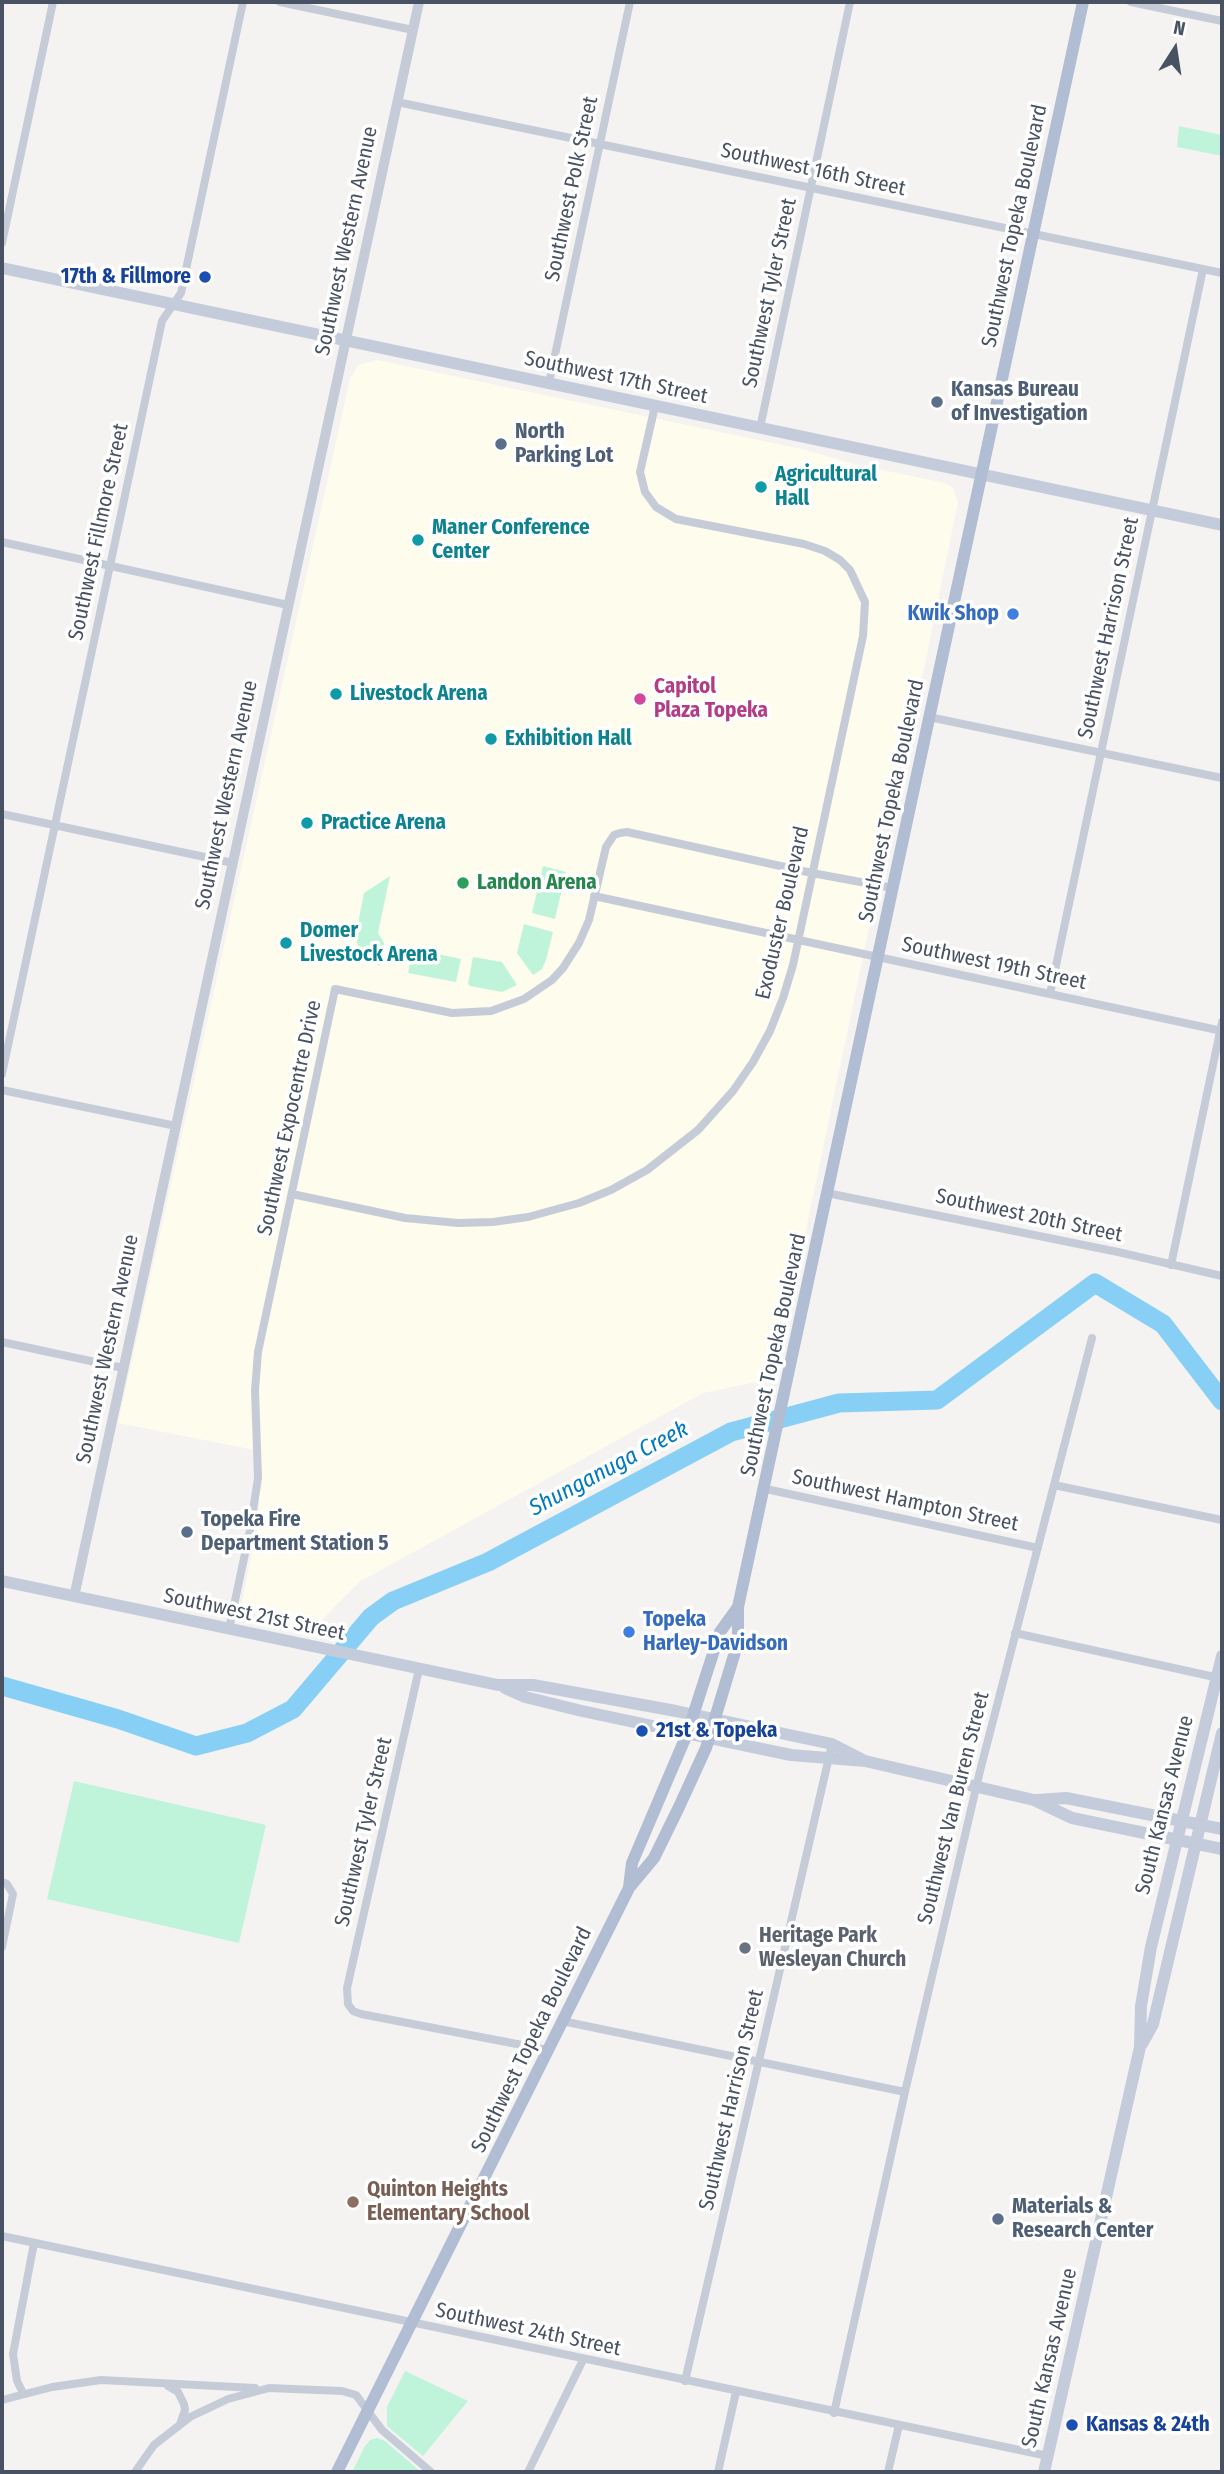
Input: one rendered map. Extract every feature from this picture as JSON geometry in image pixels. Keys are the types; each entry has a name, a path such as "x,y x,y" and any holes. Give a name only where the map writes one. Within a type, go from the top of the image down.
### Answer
{"main road":[{"name":"Southwest Topeka Boulevard","path":"337,2472 629,1888 654,1858 680,1807 709,1738 738,1642 738,1607 766,1489 1083,2"},
{"name":"Southwest 17th Street","path":"2,268 1222,525"},
{"name":"Southwest 21st Street","path":"2,1581 498,1685 533,1685 714,1719 832,1744 865,1760"},
{"name":"Southwest Topeka Boulevard","path":"629,1888 632,1863 687,1734 720,1632 738,1607"},
{"name":"South Kansas Avenue","path":"1044,2472 1140,2047 1141,2006 1151,1947 1180,1821 1219,1678 1222,1656"},
{"name":"Southwest 21st Street","path":"498,1685 525,1697 687,1734 791,1755 865,1760 1034,1800 1072,1818 1222,1849"},
{"name":"South Kansas Avenue","path":"1140,2047 1153,2024 1222,1733"},
{"name":"Southwest 21st Street","path":"1034,1800 1066,1798 1222,1829"}],"street":[{"path":"2,243 53,2"},
{"name":"Southwest Fillmore Street","path":"2,1074 162,321 181,293 243,2"},
{"path":"280,2 413,30"},
{"name":"Southwest Western Avenue","path":"74,1597 419,2"},
{"name":"Southwest Polk Street","path":"549,383 630,2"},
{"name":"Southwest Tyler Street","path":"760,428 850,2"},
{"path":"1131,2 1222,21"},
{"name":"Southwest 16th Street","path":"397,102 1222,274"},
{"name":"Southwest Harrison Street","path":"1050,994 1203,270"},
{"name":"Exoduster Boulevard","path":"292,1194 405,1218 466,1223 510,1220 579,1203 642,1173 698,1130 733,1091 753,1062 773,1023 789,982 863,636 865,602 850,570 841,560 825,551 804,544 676,519 656,507 645,492 640,472 655,406"},
{"path":"2,542 288,605"},
{"path":"929,717 1222,778"},
{"path":"2,814 233,863"},
{"name":"Southwest Expocentre Drive","path":"229,1629 258,1478 255,1390 258,1352 335,989 452,1013 491,1011 507,1007 538,991 563,968 579,943 589,920 610,839 614,835 627,832 893,888"},
{"name":"Southwest 19th Street","path":"594,896 1050,994 1222,1028"},
{"path":"1171,1265 1222,1028"},
{"path":"2,1090 176,1126"},
{"name":"Southwest 20th Street","path":"828,1193 1222,1276"},
{"name":"Southwest Van Buren Street","path":"834,2413 976,1787 1092,1338"},
{"path":"2,1342 123,1368"},
{"path":"1054,1485 1222,1520"},
{"name":"Southwest Hampton Street","path":"766,1489 1038,1548"},
{"path":"1015,1633 1219,1678"},
{"name":"Southwest Tyler Street","path":"419,1669 347,1988 348,2004 353,2011 361,2014 548,2050"},
{"name":"Southwest Harrison Street","path":"685,2381 832,1744"},
{"path":"2,1882 11,1889 13,1900 2,1947"},
{"path":"562,2021 905,2092"},
{"name":"Southwest 24th Street","path":"2,2236 1048,2456"},
{"path":"23,2393 17,2381 13,2354 34,2243"},
{"path":"528,2472 583,2360"},
{"path":"2,2400 23,2393 101,2380 342,2391 356,2395 382,2430 431,2472"},
{"path":"162,2384 178,2392 182,2399 185,2410 180,2424"},
{"path":"135,2472 154,2445 180,2424 228,2399 269,2388"},
{"path":"718,2472 736,2392"},
{"path":"888,2472 899,2425"}],"shaded area":[{"path":"377,360 806,450 858,465 945,483 953,488 958,502 923,674 906,720 875,865 875,899 775,1378 703,1393 359,1582 309,1633 249,1612 242,1603 259,1517 260,1451 118,1423 350,379 358,365"}],"green space":[{"path":"1179,126 1222,135 1222,156 1177,147"},
{"path":"543,866 566,872 555,919 532,913"},
{"path":"390,876 378,933 384,943 380,966 370,962 362,954 356,934 364,893"},
{"path":"524,924 553,932 542,969 533,975 517,953"},
{"path":"413,949 461,959 456,982 408,973"},
{"path":"473,957 502,962 517,985 502,992 470,986 468,984"},
{"path":"74,1781 266,1825 239,1943 47,1899"},
{"path":"405,2371 468,2401 423,2456 387,2426 387,2407"},
{"path":"377,2438 385,2441 421,2472 352,2472 365,2446 370,2440"}],"waterway":[{"name":"Shunganuga Creek","path":"2,1686 118,1719 196,1746 247,1733 293,1709 371,1617 393,1601 488,1562 731,1432 839,1403 937,1400 1095,1283 1163,1324 1222,1401"}],"place":[{"name":"17th & Fillmore","path":"205,277"},
{"name":"Kansas Bureau of Investigation","path":"937,402"},
{"name":"North Parking Lot","path":"501,444"},
{"name":"Agricultural Hall","path":"761,487"},
{"name":"Maner Conference Center","path":"418,540"},
{"name":"Kwik Shop","path":"1013,614"},
{"name":"Livestock Arena","path":"336,694"},
{"name":"Capitol Plaza Topeka","path":"640,699"},
{"name":"Exhibition Hall","path":"491,739"},
{"name":"Practice Arena","path":"307,823"},
{"name":"Landon Arena","path":"463,883"},
{"name":"Domer Livestock Arena","path":"286,943"},
{"name":"Topeka Fire Department Station 5","path":"187,1532"},
{"name":"Topeka Harley-Davidson","path":"629,1632"},
{"name":"21st & Topeka","path":"642,1731"},
{"name":"Heritage Park Wesleyan Church","path":"745,1948"},
{"name":"Quinton Heights Elementary School","path":"353,2202"},
{"name":"Materials & Research Center","path":"998,2219"},
{"name":"Kansas & 24th","path":"1072,2425"}]}
